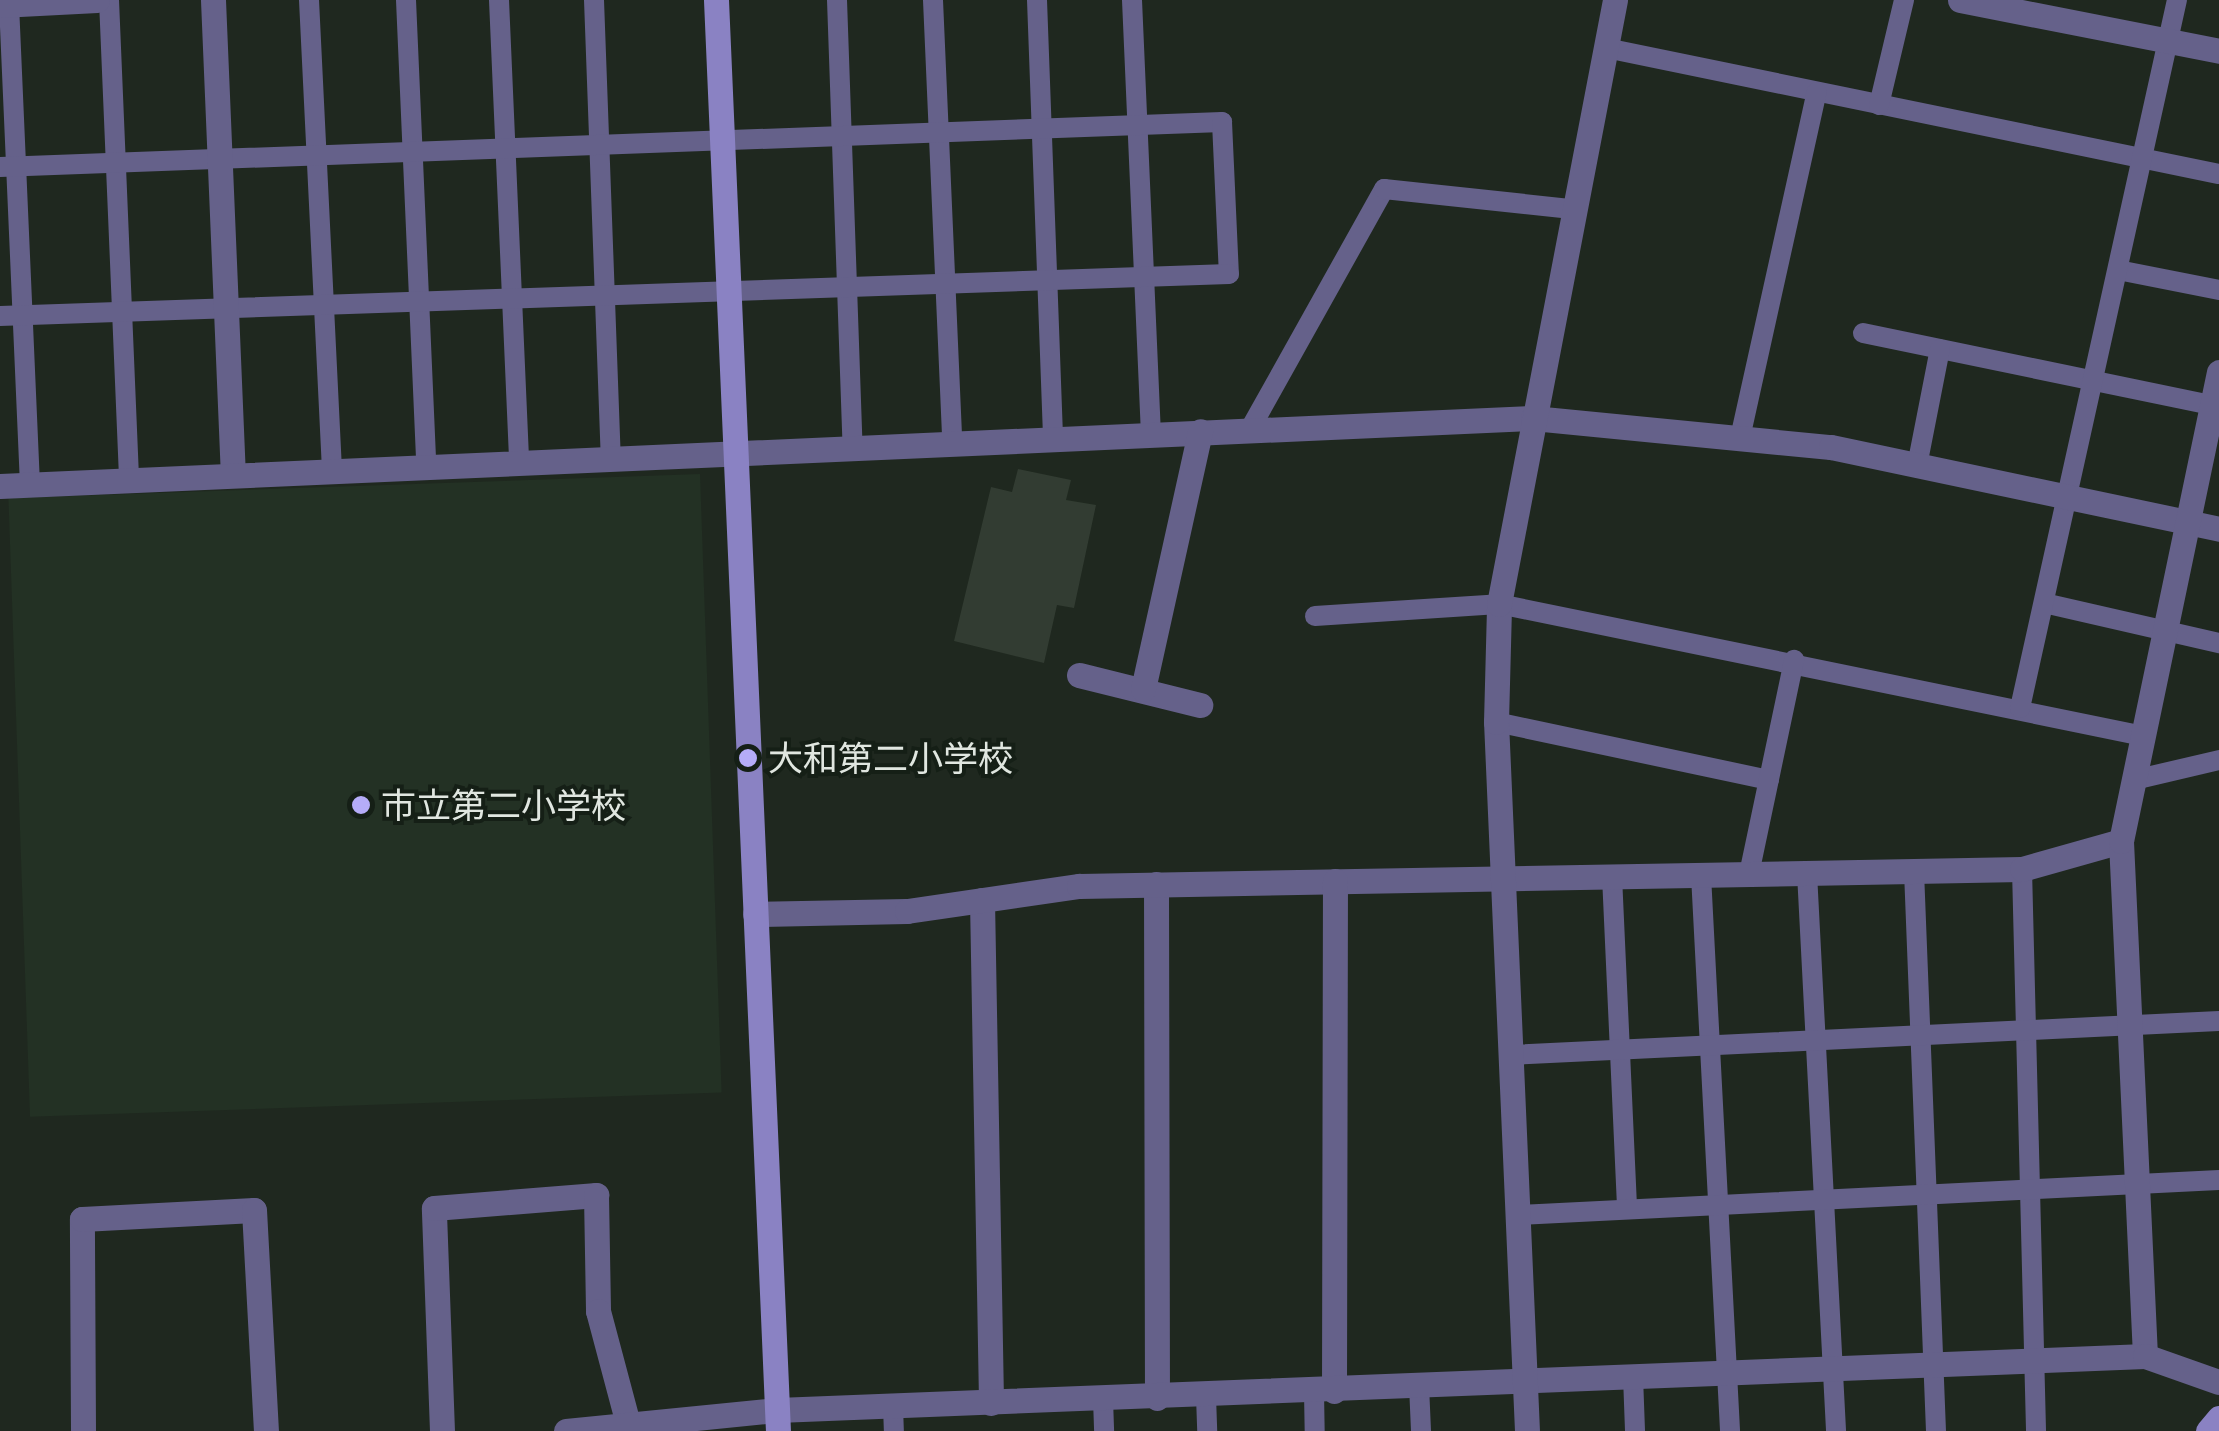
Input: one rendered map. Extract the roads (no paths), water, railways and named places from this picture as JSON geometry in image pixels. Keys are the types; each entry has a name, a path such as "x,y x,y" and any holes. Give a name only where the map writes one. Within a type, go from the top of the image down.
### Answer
{"street":[{"path":"5,4 98,0"},
{"path":"213,0 233,474"},
{"path":"716,0 778,1420"},
{"path":"1528,1431 1496,722 1499,604 1615,0"},
{"path":"1960,0 2219,51"},
{"path":"2144,1356 2121,841 2187,524 2216,406 2219,372"},
{"path":"0,486 1534,418 1740,438 1917,466 2068,494 2219,529"},
{"path":"1143,689 1200,431"},
{"path":"1079,675 1200,705"},
{"path":"756,914 1156,884 2022,869 2121,841"},
{"path":"1324,1392 1335,881"},
{"path":"1156,884 1156,1398"},
{"path":"982,900 991,1403"},
{"path":"442,1431 434,1208 596,1196 598,1311 629,1425"},
{"path":"84,1431 82,1219 254,1210 266,1431"},
{"path":"566,1431 629,1425 894,1419 991,1403 1324,1392 1933,1362 2144,1356 2219,1382"},
{"path":"2208,1431 2219,1418"}],"lane":[{"path":"109,0 129,478"},
{"path":"309,0 332,471"},
{"path":"406,0 426,467"},
{"path":"499,0 518,462"},
{"path":"594,0 611,460"},
{"path":"837,0 853,448"},
{"path":"932,0 952,442"},
{"path":"1036,0 1053,438"},
{"path":"1132,0 1151,434"},
{"path":"1879,104 1904,0"},
{"path":"2020,708 2178,0"},
{"path":"5,4 8,167 23,316 30,484"},
{"path":"1606,48 2219,174"},
{"path":"1740,438 1817,92"},
{"path":"0,316 1229,274 1222,122 8,167"},
{"path":"1250,429 1384,189 1572,209"},
{"path":"2118,270 2219,290"},
{"path":"1863,334 2216,406"},
{"path":"1917,466 1940,349"},
{"path":"2044,603 2219,643"},
{"path":"1316,616 1499,604 1794,660 2143,736"},
{"path":"1749,874 1794,660"},
{"path":"1496,722 1769,780"},
{"path":"2134,780 2219,760"},
{"path":"2022,869 2036,1431"},
{"path":"1914,871 1936,1431"},
{"path":"1807,873 1836,1431"},
{"path":"1701,875 1730,1431"},
{"path":"1612,876 1627,1210"},
{"path":"1510,1055 2219,1021"},
{"path":"1518,1216 2219,1180"},
{"path":"1633,1376 1635,1431"},
{"path":"1418,1385 1420,1431"},
{"path":"1315,1431 1324,1392"},
{"path":"1206,1396 1207,1431"},
{"path":"1103,1399 1104,1431"}],"place":[{"name":"大和第二小学校","path":"748,758"},
{"name":"市立第二小学校","path":"361,805"}]}
